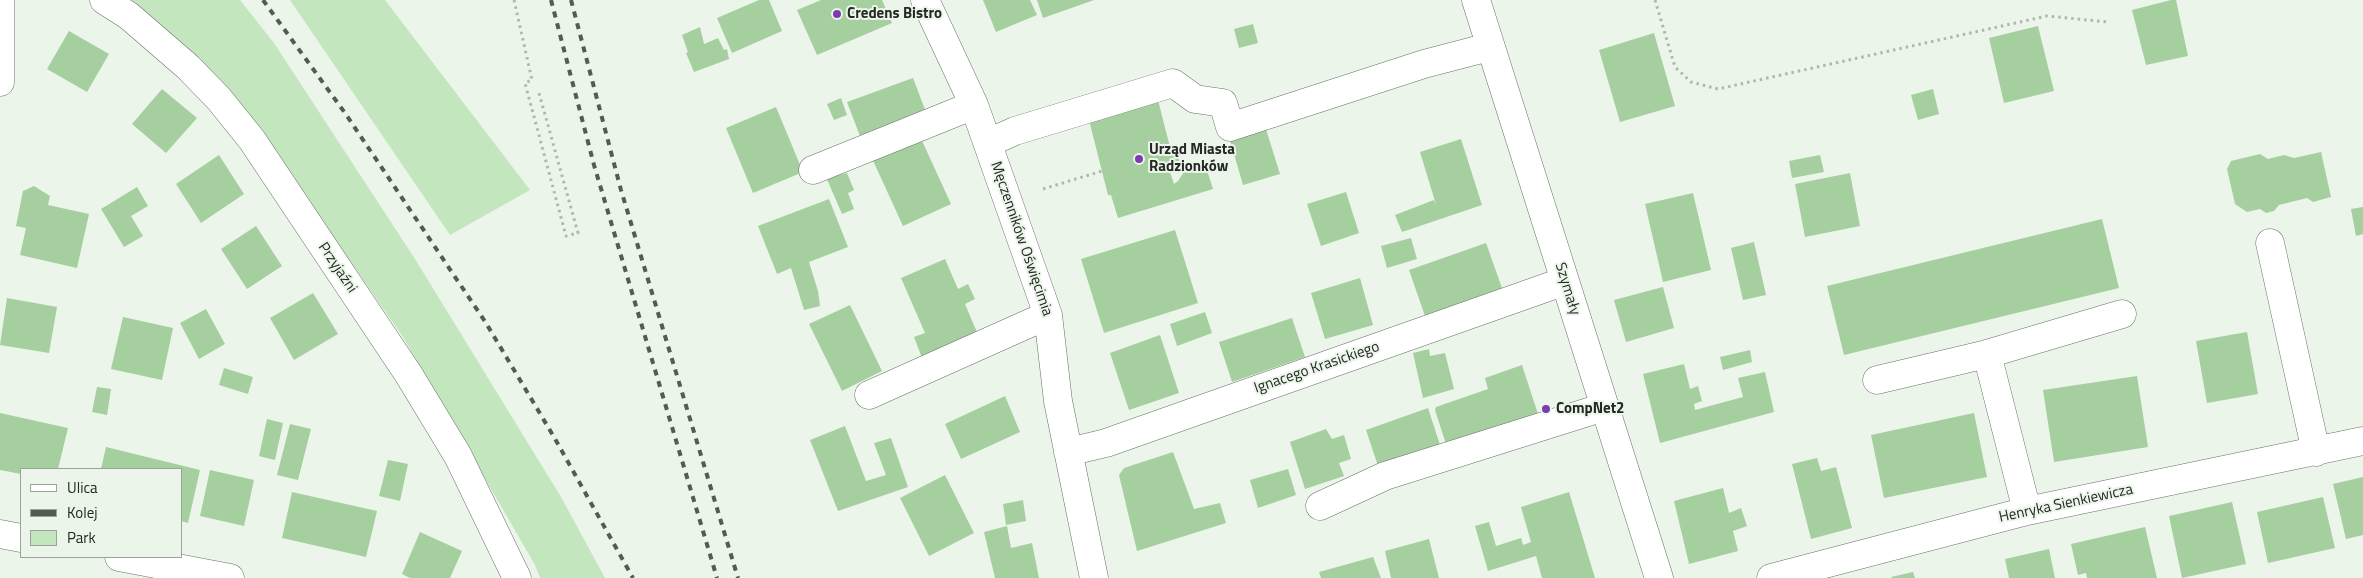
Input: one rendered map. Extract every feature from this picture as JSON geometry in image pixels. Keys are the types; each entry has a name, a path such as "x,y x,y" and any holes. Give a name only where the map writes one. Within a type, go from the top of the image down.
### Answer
{"street":[{"path":"0,0 0,82"},
{"name":"Przyjaźni","path":"104,0 129,16 188,67 220,99 252,140 409,375 458,456 517,578"},
{"name":"Męczenników Oświęcimia","path":"925,0 974,105 1048,316 1058,401 1094,578"},
{"name":"Szymały","path":"1476,0 1659,578"},
{"path":"988,143 1015,131 1173,83 1195,99 1222,104 1230,127 1424,64 1489,46"},
{"path":"813,170 974,105"},
{"path":"2270,243 2316,452"},
{"name":"Ignacego Krasickiego","path":"1068,452 1106,443 1565,281"},
{"path":"1877,380 1987,354 2122,314"},
{"path":"868,395 1048,316"},
{"path":"1987,354 2027,511"},
{"path":"1320,506 1385,476 1604,407"},
{"name":"Henryka Sienkiewicza","path":"1771,578 2027,511 2363,441"},
{"path":"0,534 20,538"},
{"path":"124,558 230,578"}],"path":[{"path":"514,0 532,80 525,83 566,236 578,233 539,93 542,92"},
{"path":"1655,0 1675,67 1691,82 1718,90 2047,16 2108,22"},
{"path":"1043,189 1102,171"}],"green space":[{"path":"128,0 240,0 274,43 415,259 561,497 605,578 540,578 535,565 403,337 240,103"},
{"path":"290,0 385,0 530,190 450,235"}],"building":[{"path":"759,0 769,0 782,31 732,53 717,18"},
{"path":"821,0 882,0 892,23 817,55 797,10"},
{"path":"983,0 1030,0 1037,15 996,32"},
{"path":"1037,0 1094,0 1043,18"},
{"path":"2176,0 2188,56 2146,65 2132,10"},
{"path":"1253,24 1258,43 1239,48 1234,29"},
{"path":"2038,26 2054,91 2004,103 1989,38"},
{"path":"700,27 704,44 718,38 724,50 727,49 729,59 694,72 686,53 688,52 682,35"},
{"path":"69,31 109,54 87,92 47,69"},
{"path":"1654,33 1675,106 1620,122 1599,50"},
{"path":"913,78 929,120 863,144 847,102"},
{"path":"162,89 197,118 166,153 132,124"},
{"path":"1933,89 1939,114 1918,120 1911,95"},
{"name":"Urząd Miasta Radzionków","path":"1157,96 1172,155 1177,154 1180,163 1168,166 1174,184 1184,172 1206,167 1213,189 1118,218 1111,195 1108,195 1088,116"},
{"path":"841,98 847,115 834,120 827,104"},
{"path":"776,107 803,172 753,193 726,128"},
{"path":"1265,126 1280,174 1243,185 1229,137"},
{"path":"918,132 951,204 903,226 870,154"},
{"path":"1461,139 1482,205 1402,232 1395,215 1434,200 1437,208 1420,152"},
{"path":"2321,152 2331,197 2313,202 2307,198 2279,205 2274,211 2266,213 2260,209 2247,212 2235,204 2227,169 2231,161 2260,154 2268,159 2284,155 2294,158"},
{"path":"219,155 244,194 201,223 176,184"},
{"path":"1820,155 1824,172 1792,178 1789,161"},
{"path":"835,166 839,175 847,173 854,190 848,193 854,209 842,214 823,170"},
{"path":"1850,173 1860,226 1805,237 1795,184"},
{"path":"34,186 50,196 48,205 89,214 77,268 20,255 26,228 16,226 23,191"},
{"path":"137,187 148,206 131,216 143,236 124,247 101,209"},
{"path":"1346,192 1359,233 1321,246 1307,204"},
{"path":"1693,193 1711,270 1663,282 1645,204"},
{"path":"829,199 848,247 809,262 818,291 820,306 804,310 791,268 777,274 758,226"},
{"path":"2363,207 2363,234 2356,236 2351,209"},
{"path":"2102,219 2119,288 1844,355 1827,286"},
{"path":"256,226 282,266 247,289 221,249"},
{"path":"1175,230 1198,303 1104,333 1081,259"},
{"path":"1411,238 1417,259 1387,268 1381,246"},
{"path":"1754,242 1766,295 1743,300 1731,248"},
{"path":"1486,243 1502,288 1425,316 1409,270"},
{"path":"945,259 958,289 968,284 975,299 965,304 979,337 922,358 914,337 925,333 901,278"},
{"path":"1360,278 1373,325 1325,339 1311,293"},
{"path":"1663,287 1674,328 1626,342 1614,300"},
{"path":"313,293 338,334 294,360 270,318"},
{"path":"7,298 57,307 49,353 0,345"},
{"path":"850,305 882,371 842,391 809,324"},
{"path":"206,309 225,344 199,359 180,323"},
{"path":"1205,312 1212,333 1177,346 1170,324"},
{"path":"123,317 173,328 162,380 111,369"},
{"path":"1292,318 1305,357 1232,382 1219,342"},
{"path":"2247,332 2258,394 2207,403 2196,341"},
{"path":"1160,335 1179,393 1129,410 1110,353"},
{"path":"1429,349 1430,356 1445,353 1454,389 1423,398 1413,353"},
{"path":"1750,350 1752,362 1723,370 1720,357"},
{"path":"1684,364 1690,389 1698,386 1702,401 1694,404 1695,410 1743,397 1738,378 1765,372 1774,412 1660,443 1643,374"},
{"path":"1522,365 1538,414 1446,444 1435,410 1436,407 1488,389 1485,378"},
{"path":"224,368 253,377 248,394 219,385"},
{"path":"2137,376 2148,447 2054,462 2043,390"},
{"path":"97,387 111,389 107,415 92,412"},
{"path":"1005,396 1020,432 961,459 945,424"},
{"path":"1428,408 1440,445 1378,466 1366,430"},
{"path":"0,413 68,428 58,468 20,468 20,474 0,470"},
{"path":"1974,413 1987,477 1884,498 1871,435"},
{"path":"267,419 283,423 275,460 259,456"},
{"path":"290,424 311,429 298,480 277,475"},
{"path":"845,426 866,481 886,475 874,443 891,438 908,487 838,511 810,440"},
{"path":"1326,429 1332,439 1344,435 1351,459 1339,463 1344,476 1305,489 1290,442"},
{"path":"106,447 200,470 188,523 182,521 182,468 101,468"},
{"path":"1173,452 1194,509 1220,503 1226,523 1137,551 1119,475 1124,468"},
{"path":"1817,458 1821,471 1836,467 1852,528 1811,539 1792,464"},
{"path":"388,460 408,464 400,501 379,496"},
{"path":"1288,469 1296,495 1258,508 1250,480"},
{"path":"210,470 254,480 244,526 200,516"},
{"path":"945,475 974,533 929,556 900,498"},
{"path":"2363,477 2363,535 2346,539 2333,484"},
{"path":"1723,488 1729,513 1741,508 1747,526 1733,531 1738,551 1689,564 1674,501"},
{"path":"292,492 377,511 366,557 282,538"},
{"path":"1569,492 1595,578 1542,578 1536,556 1488,571 1475,526 1489,522 1496,546 1521,538 1523,545 1531,542 1521,507"},
{"path":"2323,497 2335,548 2268,563 2257,512"},
{"path":"1023,500 1026,521 1006,525 1003,504"},
{"path":"2232,502 2246,564 2182,578 2169,516"},
{"path":"1007,526 1011,548 1032,543 1039,578 995,578 984,532"},
{"path":"2145,527 2157,578 2087,578 2086,573 2078,575 2071,544"},
{"path":"420,532 462,551 450,578 410,578 402,574"},
{"path":"1429,539 1439,578 1391,578 1385,551"},
{"path":"2049,549 2055,578 2009,578 2005,559"},
{"path":"1373,557 1381,578 1321,578 1319,572"},
{"path":"1913,572 1915,578 1891,577"}],"railway":[{"path":"263,0 345,113 486,323 554,437 633,578"},
{"path":"551,0 594,165 717,578"},
{"path":"571,0 621,190 738,578"}],"place":[{"name":"Credens Bistro","path":"837,14"},
{"name":"Urząd Miasta Radzionków","path":"1139,159"},
{"name":"CompNet2","path":"1546,409"}]}
